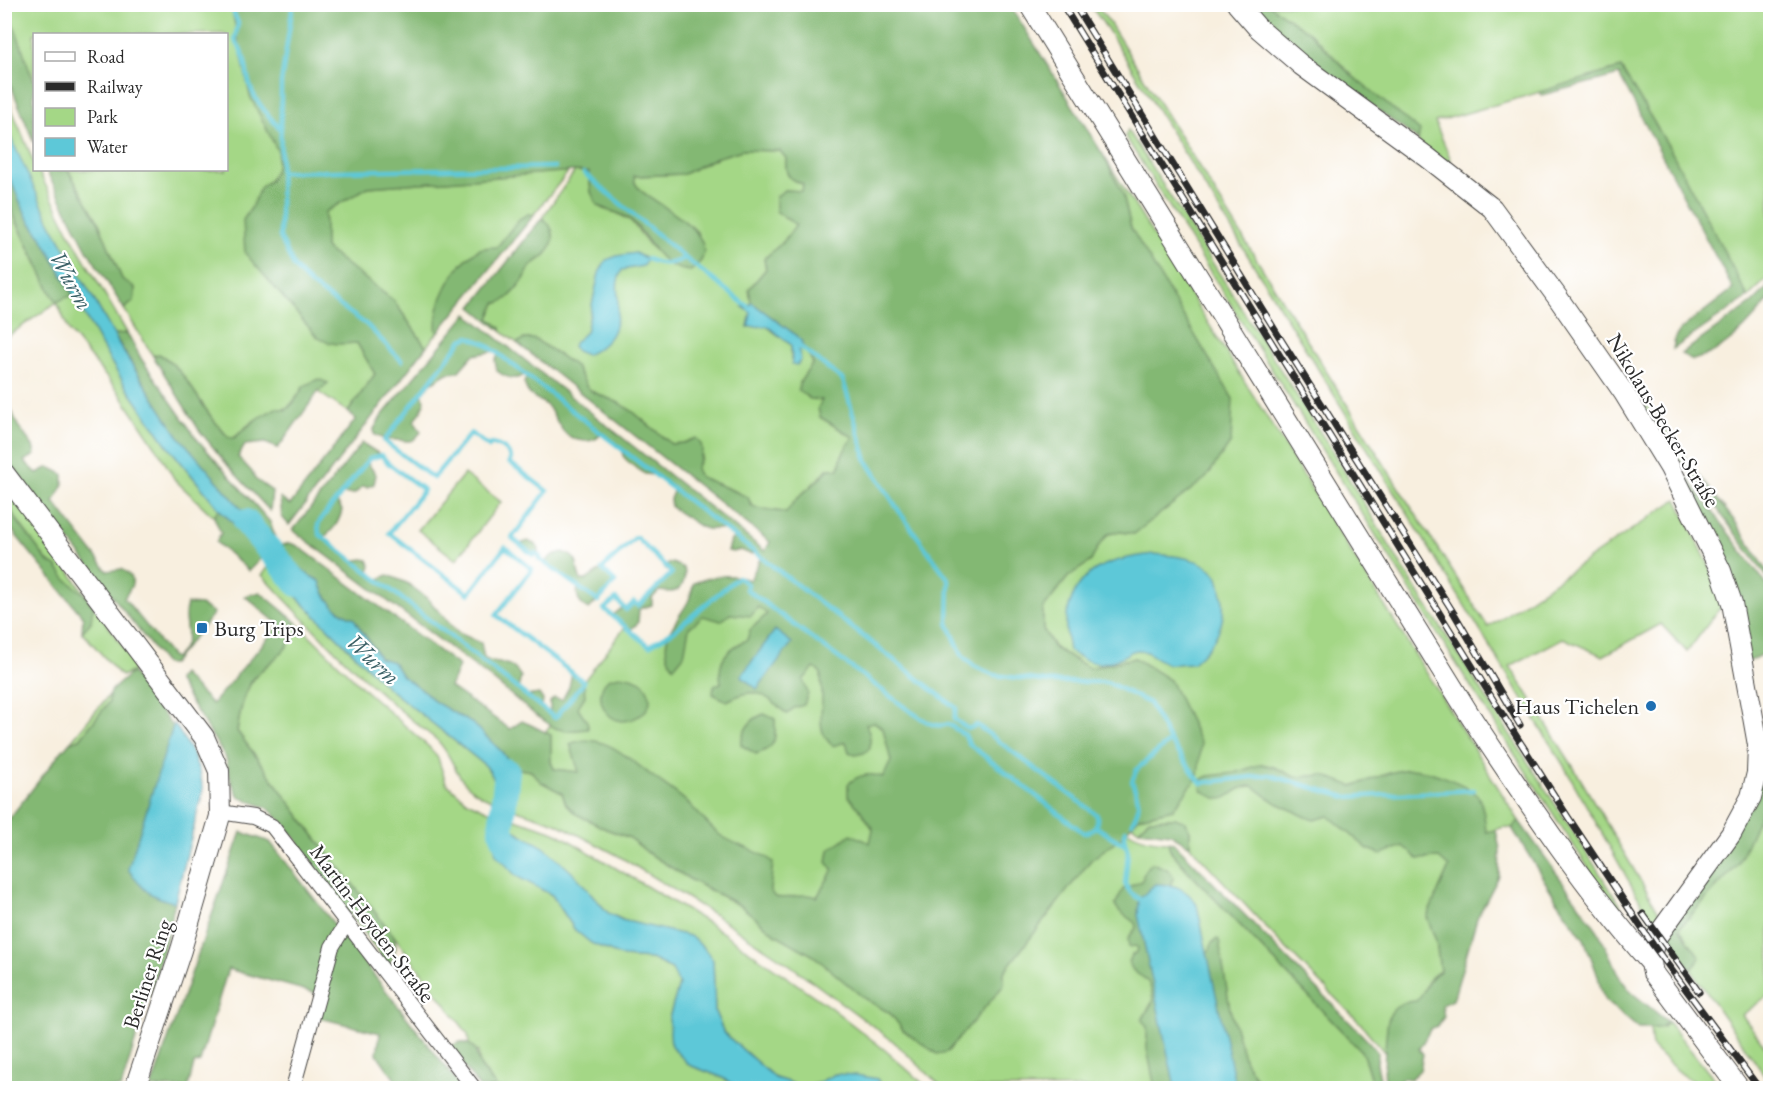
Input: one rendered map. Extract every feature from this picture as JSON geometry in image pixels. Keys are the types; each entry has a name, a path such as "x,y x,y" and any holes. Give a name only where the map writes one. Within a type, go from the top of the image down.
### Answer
{"main road":[{"path":"1029,4 1471,717 1548,833 1628,938 1650,962 1653,974 1739,1089"},
{"name":"Nikolaus-Becker-Straße","path":"1237,4 1257,27 1301,65 1492,208 1624,393 1670,468 1721,571 1732,603 1758,745 1757,773 1751,797 1741,817 1658,935 1651,952 1650,962"},
{"name":"Berliner Ring","path":"4,472 204,737 219,771 220,812 181,950 135,1089"}],"street":[{"name":"Martin-Heyden-Straße","path":"220,812 253,817 272,826 474,1089"},
{"path":"293,1089 329,955 346,924"}],"green space":[{"path":"5,4 250,5 350,331 375,374 348,412 318,392 327,383 304,386 290,406 260,417 234,438 228,437 174,366 159,354 153,356 124,309 134,301 135,288 122,279 98,221 69,171 228,171 228,33 33,33 33,80"},
{"path":"234,4 1010,5 1102,153 1123,194 1131,228 1233,399 1231,442 1206,478 1134,534 1121,532 1108,534 1091,561 1068,577 1043,609 1043,629 1054,648 1089,668 1135,658 1170,680 1201,744 1198,777 1173,809 1139,817 1121,837 1091,860 1004,972 1004,985 947,1052 937,1054 904,1031 890,1013 865,999 814,956 775,934 741,906 691,880 648,853 630,838 576,814 566,804 562,793 541,782 531,771 514,768 501,751 473,724 435,702 402,676 393,662 379,658 354,618 337,609 328,599 320,581 310,576 280,551 283,545 290,543 298,546 459,666 450,687 510,729 522,721 551,735 551,762 554,769 579,772 570,744 592,741 614,748 683,799 720,835 773,862 770,891 775,897 811,895 817,897 833,870 827,862 829,850 851,834 870,843 873,829 848,796 848,784 864,775 883,777 891,761 883,729 874,722 866,724 870,736 870,748 864,753 855,755 849,752 846,742 833,746 822,729 821,673 814,668 803,680 808,693 804,705 794,708 787,714 760,694 746,693 727,701 713,694 714,686 721,683 720,668 728,651 747,640 750,630 767,614 758,607 751,616 730,614 721,621 703,616 689,628 684,655 674,667 666,650 669,633 688,602 694,583 722,576 735,576 750,580 761,557 741,550 728,551 731,540 736,537 725,529 701,527 671,507 670,499 674,489 655,475 645,474 629,463 623,456 623,450 601,434 593,440 583,441 564,432 549,408 531,396 524,382 527,377 524,375 510,378 497,371 495,360 499,354 495,351 473,355 458,372 447,373 431,383 422,394 425,400 421,412 414,421 421,432 413,440 388,440 374,434 374,429 381,417 467,314 765,551 770,542 517,343 526,339 536,340 575,366 587,387 593,392 632,411 671,444 683,443 696,438 702,449 696,469 700,477 748,497 751,505 755,507 786,513 795,500 828,469 839,469 842,455 853,437 820,417 818,408 822,400 810,399 798,390 800,382 813,363 797,336 751,302 749,289 766,269 764,259 784,241 796,225 776,211 776,197 784,190 802,191 803,184 789,176 786,158 780,151 742,150 715,158 684,174 634,176 635,183 640,190 683,220 701,240 704,250 701,261 691,271 680,269 663,259 628,218 597,205 591,192 589,172 575,171 368,187 325,212 325,248 394,301 426,347 289,525 282,517 280,498 290,505 356,419 348,412 375,374 357,343 331,343 317,337 245,253 243,220 260,188 270,180 276,168 278,152 250,96 232,11"},
{"path":"1090,5 1096,5 1109,22 1488,627 1677,499 1717,582 1723,604 1687,652 1661,624 1603,656 1563,638 1510,666 1574,768 1660,914 1652,922 1564,766 1108,30"},
{"path":"1248,5 1269,5 1310,33 1351,75 1420,131 1418,140 1312,61"},
{"path":"1269,5 1770,5 1770,276 1748,297 1669,147 1621,69 1435,122 1451,160 1442,160 1426,149 1310,33"},
{"path":"4,8 16,30 33,80 33,141 5,71"},
{"path":"1621,68 1669,147 1748,297 1673,349 1675,338 1680,330 1733,289 1619,75 1542,95 1539,92"},
{"path":"4,90 33,161 33,171 38,171 71,236 130,338 125,333 114,335 49,220 5,123"},
{"path":"1128,130 1334,454 1409,578 1621,906 1617,909 1468,682 1125,136"},
{"path":"742,150 780,151 786,158 788,175 803,184 802,191 784,190 784,218 796,224 784,241 764,259 766,269 749,289 751,302 749,308 745,307 751,313 748,327 766,326 791,345 791,359 799,352 802,342 813,363 800,382 822,400 820,417 853,437 842,455 839,469 827,469 795,500 786,513 766,509 758,510 737,492 700,477 696,469 702,456 693,439 684,443 672,444 632,411 593,392 587,387 575,366 536,340 524,339 517,343 489,318 496,303 515,290 530,268 550,249 553,239 552,230 542,218 575,171 589,172 591,192 603,209 617,213 631,221 651,247 673,267 703,253 697,232 640,190 635,183 634,176 684,174 715,158"},
{"path":"1102,153 1519,821 1512,828 1504,827 1486,833 1449,867 1427,917 1436,941 1440,971 1428,981 1423,994 1417,1001 1390,1016 1385,1053 1361,1024 1190,846 1190,831 1175,818 1148,819 1139,830 1132,825 1139,817 1173,809 1135,658 1089,668 1055,648 1043,629 1043,609 1068,577 1091,561 1108,534 1121,532 1134,534 1146,524 1131,228 1123,194"},
{"path":"5,168 27,217 42,238 74,297 67,297 57,302 51,293 5,196"},
{"path":"47,171 69,171 98,221 122,279 135,288 134,301 124,309 87,250"},
{"path":"569,171 426,347 394,301 325,248 324,212 368,187"},
{"path":"4,196 51,293 74,297 125,385 167,445 219,509 214,517 175,480 120,394 69,331 57,302 5,338"},
{"path":"528,214 534,215 437,334 436,323 441,299 461,265 478,250 497,247 519,219"},
{"path":"542,218 552,230 552,244 546,254 530,268 519,287 504,301 496,303 489,318 501,328 501,331 472,307"},
{"path":"1770,285 1770,299 1726,344 1716,351 1693,360 1681,354 1752,303"},
{"path":"125,333 197,439 270,522 275,536 269,545 243,511 176,434 114,335"},
{"path":"159,354 181,372 209,414 228,437 234,438 258,418 276,408 286,410 304,386 318,379 328,383 318,392 278,448 265,443 245,445 238,457 252,472 255,479 272,491 270,511 229,467 199,430 153,356"},
{"path":"1638,393 1695,470 1687,468 1671,452 1637,399"},
{"path":"5,399 7,399 18,426 33,446 35,455 24,461 37,473 49,467 63,474 63,486 54,502 107,571 122,569 130,576 132,585 124,598 171,656 175,658 185,644 187,604 201,605 214,613 172,664 165,664 5,457"},
{"path":"362,443 381,455 367,462 376,475 374,484 363,486 354,494 342,494 336,500 342,510 341,515 335,526 323,538 353,561 368,560 371,567 367,573 377,580 388,575 407,583 428,599 457,632 481,643 484,658 512,667 521,677 518,689 526,696 539,694 543,700 542,708 550,714 550,702 554,698 562,700 569,687 572,673 584,682 585,696 578,707 586,720 588,729 566,731 555,728 534,714 493,680 293,530"},
{"path":"1689,470 1695,470 1736,523 1770,575 1770,581"},
{"path":"1684,473 1770,589 1770,651 1748,662 1679,474"},
{"path":"464,474 501,502 456,560 418,530"},
{"path":"4,482 10,493 9,500 13,515 47,561 56,566 93,606 91,622 82,632 83,617 5,522"},
{"path":"11,490 137,666 132,672 121,676 82,632 91,622 56,566 47,561 13,514 9,500"},
{"path":"219,509 249,539 261,558 249,571 216,542 221,533 214,517"},
{"path":"528,541 539,549 538,556 535,553 533,555 520,544"},
{"path":"563,552 576,561 581,580 586,580 602,569 615,582 589,609 579,600 578,587 544,563 553,555"},
{"path":"669,563 684,568 682,585 678,589 673,592 659,591 652,598 652,605 639,609 638,623 630,630 612,616 623,607 627,609 634,602 638,606 671,574 664,567"},
{"path":"270,565 291,591 387,687 486,766 499,786 496,802 469,787 437,740 368,682 262,575"},
{"path":"738,577 1121,837 1128,831 1147,839 1168,842 1170,850 1188,871 1361,1051 1375,1088 943,1088 893,1041 790,965 715,915 617,855 556,823 511,808 514,768 531,771 541,782 562,793 566,804 576,814 630,838 648,853 691,880 741,906 775,934 814,956 865,999 890,1013 904,1031 947,1052 952,1047 573,773 554,769 551,762 551,736 545,732 625,627 649,646 675,630"},
{"path":"260,592 294,620 293,631 285,648 248,687 243,699 237,731 316,838 394,936 396,947 389,967 287,827 268,808 239,797 231,781 226,758 177,680 182,674 212,704 279,625 245,596"},
{"path":"294,620 366,691 429,747 438,758 446,783 467,801 491,812 491,830 542,890 552,895 575,930 623,957 651,959 672,969 679,985 669,1018 689,1065 721,1077 739,1088 497,1088 480,1065 478,1052 469,1044 468,1034 316,838 237,731 243,702 250,685 290,641"},
{"path":"132,672 195,757 199,783 198,809 163,951 121,1088 5,1088 5,824 62,751 70,742 80,739 109,702 112,690"},
{"path":"620,676 640,681 649,694 650,700 646,710 631,720 621,721 612,718 602,704 602,687 607,680"},
{"path":"110,694 109,702 80,739 70,742"},
{"path":"764,714 775,719 775,737 768,749 756,754 741,745 742,740 751,722"},
{"path":"1262,764 1295,777 1323,775 1352,786 1403,770 1412,769 1433,773 1460,783 1474,792 1482,804 1486,832 1496,830 1500,849 1499,876 1477,918 1453,1000 1442,1005 1444,1017 1437,1026 1431,1028 1419,1049 1423,1054 1420,1070 1411,1079 1403,1078 1392,1088 1386,1083 1384,1075 1389,1017 1400,1005 1416,1001 1428,982 1440,971 1436,941 1427,917 1449,867 1439,858 1418,859 1403,846 1381,854 1368,849 1329,816 1314,820 1306,817 1273,801 1253,786 1238,790 1224,799 1211,796 1201,789 1202,779 1208,776 1234,773"},
{"path":"1763,766 1770,769 1768,797 1738,864 1679,928 1700,957 1691,970 1667,936"},
{"path":"1770,789 1770,994 1742,1015 1770,1053 1770,1083 1691,970 1697,963 1679,928 1738,864"},
{"path":"509,817 555,832 710,924 830,1007 885,1050 928,1088 883,1088 877,1079 835,1074 816,1084 798,1085 775,1078 724,1033 715,1012 713,960 608,913 575,875 523,835 510,828"},
{"path":"1175,818 1186,822 1190,831 1190,846 1171,834 1139,830 1148,819"},
{"path":"1519,821 1598,931 1621,979 1631,992 1668,1022 1659,1028 1638,1028 1606,1001 1584,939 1559,904 1512,828"},
{"path":"241,832 270,842 462,1088 401,1088 377,1054 380,1033 320,1018 326,996 228,969 200,1062 194,1064 188,1088 151,1088"},
{"path":"1168,842 1174,843 1369,1042 1378,1053 1377,1064 1382,1088 1375,1088 1361,1051 1188,871 1170,850"},
{"path":"1153,863 1167,869 1174,877 1166,893 1181,1088 1155,1088 1147,1049 1147,1027 1142,1020 1153,1001 1151,990 1147,981 1135,972 1129,962 1138,948 1129,947 1128,938 1136,928 1135,923 1115,905 1123,889 1142,881 1146,868"},
{"path":"1217,939 1230,1009 1245,1061 1262,1088 1215,1088 1199,955 1210,950 1212,943"},
{"path":"1668,1022 1721,1088 1710,1087 1691,1080 1652,1047 1650,1028 1663,1027"},
{"path":"460,1042 474,1047 482,1068 497,1088 480,1088 449,1047"}],"water":[{"path":"4,123 49,220 123,351 177,434 269,545 261,558 249,539 219,509 167,445 108,357 42,238 27,217 5,168"},
{"path":"635,253 647,259 643,266 622,270 618,283 617,321 611,335 595,351 586,355 576,351 573,346 586,332 599,273 606,260"},
{"path":"751,302 802,342 799,351 801,360 797,365 792,364 791,345 767,326 748,327 751,313 743,307 749,307"},
{"path":"280,551 310,576 320,581 328,599 337,609 354,618 379,658 393,662 402,676 435,702 473,724 501,751 514,768 511,808 496,802 499,786 486,766 387,687 291,591 270,565"},
{"path":"1154,554 1195,560 1216,575 1223,602 1222,622 1208,648 1193,663 1175,664 1165,663 1139,650 1101,663 1082,659 1069,651 1066,625 1070,604 1084,579 1095,570 1122,559"},
{"path":"775,630 792,643 757,689 741,676"},
{"path":"174,723 196,763 203,790 175,902 147,892 128,869"},
{"path":"491,812 509,817 510,828 544,847 575,875 608,913 622,920 690,936 704,948 713,960 715,1012 724,1033 775,1078 798,1085 816,1084 835,1074 856,1075 877,1079 883,1088 739,1088 721,1077 689,1065 671,1046 669,1018 679,985 672,969 651,959 623,957 591,943 575,930 552,895 516,876 496,854 491,830"},
{"path":"1155,884 1179,888 1197,905 1236,1088 1175,1088 1138,915 1139,899"}],"waterway":[{"path":"230,4 238,23 235,40 242,53 252,91 281,130"},
{"path":"293,4 281,83 280,237 294,267 311,285 367,325 402,361"},
{"path":"281,172 555,167"},
{"path":"584,173 685,258 752,310"},
{"path":"647,259 666,263 685,258"},
{"path":"469,337 484,343 495,351 956,708 954,719 968,729 977,725 1097,815 1095,827 1084,833 969,744 965,735 948,724 933,724 910,711 746,589 748,585 738,577 675,630 649,646 604,609 616,599 626,610 634,602 638,606 672,573 636,537 602,569 615,582 598,601 512,538 547,491 509,462 510,456 504,448 491,444 489,447 471,433 433,478 384,441 462,340 469,337"},
{"path":"797,344 843,380 867,461 901,514 949,580 948,623 962,655 974,666 994,675 1051,682 1107,682 1149,703 1170,741 1201,783 1269,775 1346,797 1474,790"},
{"path":"381,455 389,464 424,490 389,533 469,594 505,547 532,569 496,615 584,682 555,718 319,534 318,524 322,518 369,459 381,455"},
{"name":"Wurm","path":"246,522 298,584"},
{"path":"1132,822 1138,806 1138,797 1132,781 1137,769 1170,741"},
{"name":"Wurm","path":"505,771 507,772 501,830 509,849"},
{"path":"1096,827 1125,845"},
{"path":"1126,830 1124,838 1128,852 1125,884 1130,892 1139,899"}],"railway":[{"path":"1062,4 1568,817 1653,945 1759,1088"},
{"path":"1074,4 1280,338 1455,615 1520,725"},
{"path":"1643,914 1699,992"}],"place":[{"name":"Burg Trips","path":"202,628"},
{"name":"Haus Tichelen","path":"1651,706"}]}
